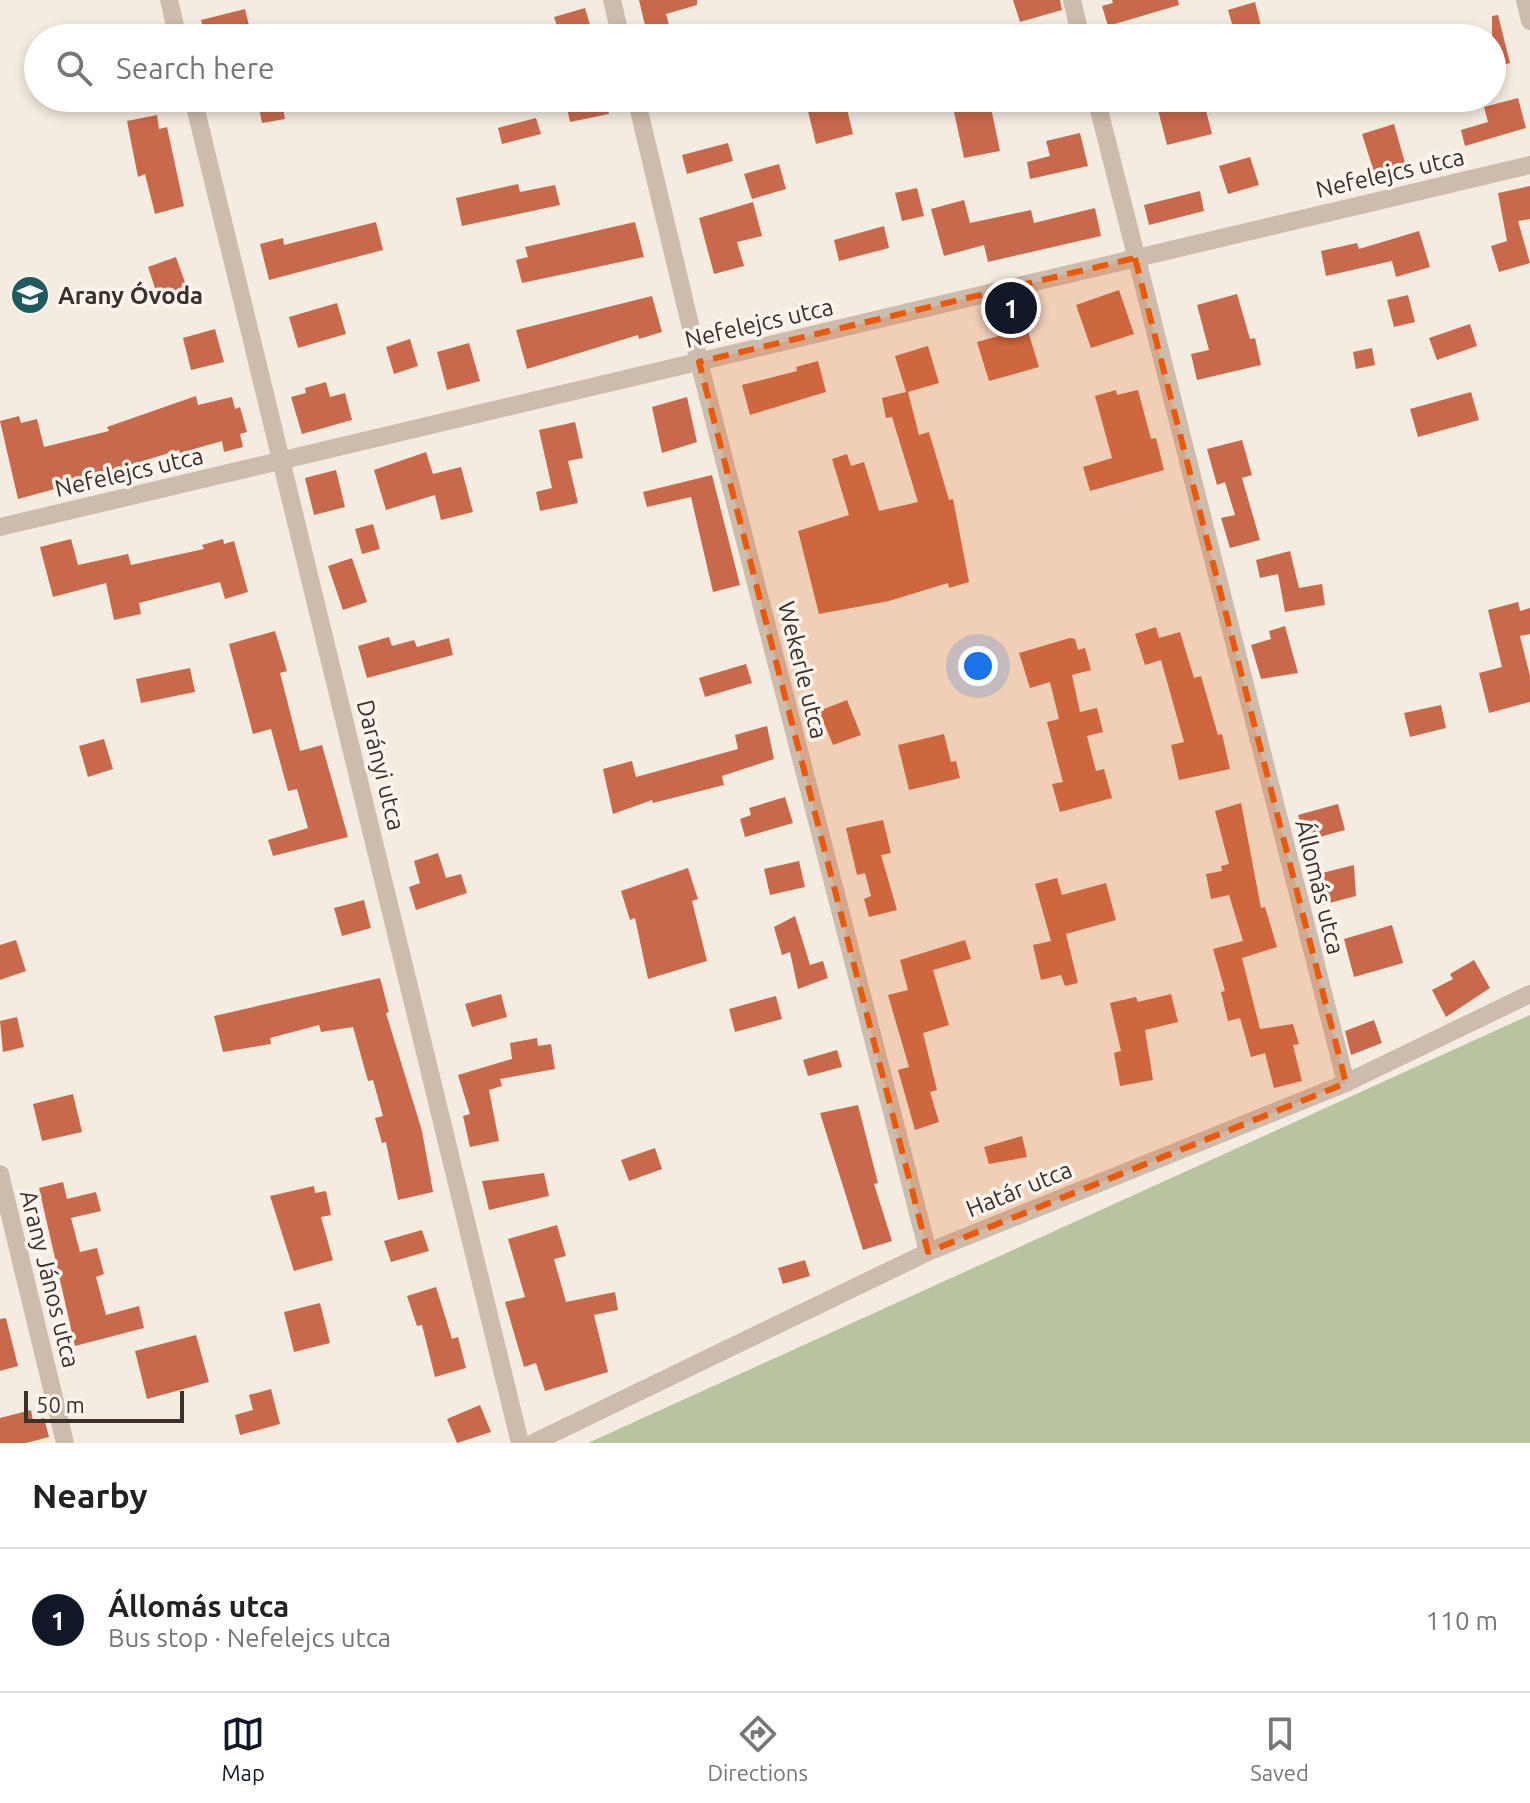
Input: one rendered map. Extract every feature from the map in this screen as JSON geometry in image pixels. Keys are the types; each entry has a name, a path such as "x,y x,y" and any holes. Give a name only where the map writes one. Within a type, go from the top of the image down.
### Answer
{"street":[{"path":"169,0 175,24"},
{"path":"612,0 618,24"},
{"path":"1072,0 1078,24"},
{"path":"1525,0 1530,21"},
{"name":"Darányi utca","path":"196,112 520,1443"},
{"name":"Wekerle utca","path":"639,112 699,362 928,1252"},
{"name":"Állomás utca","path":"1099,112 1346,1083"},
{"name":"Nefelejcs utca","path":"0,527 1530,165"},
{"name":"Határ utca","path":"533,1443 928,1252 1346,1083 1530,994"},
{"name":"Arany János utca","path":"0,1174 65,1443"}],"highlighted area":[{"path":"1135,258 1346,1083 928,1252 699,362"}],"green space":[{"path":"1530,1015 1530,1443 588,1443"}],"building":[{"path":"639,0 697,0 697,5 666,14 669,24 645,24"},
{"path":"1013,0 1060,0 1062,10 1020,22"},
{"path":"1112,0 1178,0 1179,5 1107,24 1102,6 1113,3"},
{"path":"1255,2 1260,24 1232,24 1228,10"},
{"path":"585,8 590,24 556,24 554,17"},
{"path":"245,9 249,24 202,24 201,20"},
{"path":"1498,15 1500,24 1492,24 1492,16"},
{"path":"1518,98 1526,128 1465,146 1461,130 1488,122 1485,112 1506,112 1506,101"},
{"path":"260,112 284,112 285,119 262,123"},
{"path":"568,112 609,112 609,114 570,122"},
{"path":"808,112 848,112 853,134 816,144"},
{"path":"954,112 992,112 1000,151 964,158"},
{"path":"1159,112 1206,112 1212,134 1167,145"},
{"path":"157,115 159,129 167,127 184,206 155,214 145,174 138,177 127,121"},
{"path":"536,118 541,134 502,144 498,128"},
{"path":"1394,124 1405,163 1374,172 1362,134"},
{"path":"1080,133 1088,166 1030,179 1027,162 1050,156 1046,141"},
{"path":"728,143 733,161 687,174 682,155"},
{"path":"1250,157 1259,185 1228,194 1219,166"},
{"path":"779,164 786,189 752,199 744,174"},
{"path":"518,184 520,192 555,185 560,205 462,226 456,198"},
{"path":"1530,186 1530,219 1518,221 1530,263 1499,272 1491,246 1507,241 1498,193"},
{"path":"917,188 924,216 902,221 895,193"},
{"path":"1200,191 1204,211 1149,225 1144,205"},
{"path":"964,200 970,223 1031,210 1034,223 1095,208 1101,236 988,262 984,245 944,256 931,209"},
{"path":"753,202 762,236 737,242 744,266 714,274 699,218"},
{"path":"376,222 383,250 269,280 260,244 283,238 284,245"},
{"path":"635,222 644,257 522,283 516,260 528,257 525,247"},
{"path":"884,226 889,248 839,261 834,240"},
{"path":"1419,231 1430,267 1396,277 1392,261 1326,276 1321,251 1357,243 1359,249"},
{"path":"176,257 188,291 159,300 148,267"},
{"path":"1119,290 1134,334 1091,348 1076,305"},
{"path":"1237,294 1250,339 1255,338 1261,365 1197,380 1191,354 1209,350 1197,305"},
{"path":"1408,295 1415,322 1394,327 1387,300"},
{"path":"652,296 662,332 639,339 638,335 527,369 516,330"},
{"path":"337,303 346,334 298,348 289,317"},
{"path":"1470,324 1477,346 1437,360 1429,338"},
{"path":"1027,328 1039,367 989,381 977,342"},
{"path":"215,329 224,362 191,370 183,338"},
{"path":"410,339 418,366 394,374 386,347"},
{"path":"469,343 480,381 447,390 437,352"},
{"path":"928,346 939,383 908,392 919,435 929,432 949,500 953,499 969,582 949,588 948,583 889,601 819,614 798,531 849,515 832,459 847,454 851,466 864,462 879,511 918,502 892,417 886,418 882,398 906,392 895,356"},
{"path":"1372,348 1375,365 1356,369 1353,352"},
{"path":"818,361 826,392 750,415 742,385 797,371 796,367"},
{"path":"326,382 330,397 345,393 352,420 302,434 291,397 306,393 305,388"},
{"path":"1116,390 1117,395 1138,390 1151,439 1156,438 1164,470 1090,491 1083,467 1112,458 1095,396"},
{"path":"1471,392 1479,420 1418,437 1410,409"},
{"path":"196,396 198,405 232,397 235,409 240,407 247,432 240,434 243,447 224,452 222,441 180,453 179,450 120,468 53,483 55,489 18,499 0,421 19,416 21,423 37,419 44,447 109,431 107,427"},
{"path":"687,397 697,442 662,453 652,407"},
{"path":"575,422 583,458 568,461 578,503 540,511 536,492 552,488 539,430"},
{"path":"1242,440 1252,475 1242,478 1260,540 1230,548 1221,518 1235,515 1225,482 1217,485 1207,449"},
{"path":"426,452 433,474 461,467 473,512 441,520 435,495 386,510 374,470"},
{"path":"336,470 345,507 314,515 305,478"},
{"path":"712,475 740,585 713,592 691,497 647,507 643,492"},
{"path":"373,524 380,549 362,554 355,529"},
{"path":"71,539 78,565 128,554 131,565 204,549 202,545 223,539 224,544 234,541 248,592 225,599 220,582 139,603 141,614 114,620 106,583 53,597 40,547"},
{"path":"1290,551 1299,588 1322,584 1325,605 1285,612 1278,574 1260,578 1256,560"},
{"path":"352,558 367,602 343,610 328,566"},
{"path":"1518,602 1520,611 1530,608 1530,634 1520,636 1530,676 1530,702 1489,713 1479,673 1502,667 1488,610"},
{"path":"1285,626 1298,673 1261,679 1251,645 1271,639 1269,631"},
{"path":"1156,627 1159,638 1180,632 1194,678 1201,676 1218,735 1222,734 1230,769 1179,780 1171,745 1184,742 1161,660 1145,665 1135,634"},
{"path":"275,631 287,671 280,673 300,751 322,745 348,837 273,856 268,840 308,828 297,789 288,791 271,729 253,734 229,644"},
{"path":"389,637 392,646 414,640 417,647 449,638 453,655 367,678 358,646"},
{"path":"1075,639 1078,650 1085,648 1091,670 1072,675 1080,712 1097,708 1103,732 1087,736 1096,771 1104,769 1112,798 1060,812 1052,784 1063,782 1047,722 1059,719 1050,682 1030,688 1019,653"},
{"path":"746,664 752,683 705,697 699,678"},
{"path":"190,668 195,692 141,703 136,679"},
{"path":"847,700 861,735 833,745 819,711"},
{"path":"1441,705 1446,728 1410,737 1404,713"},
{"path":"767,726 774,759 722,776 724,785 653,803 652,800 613,814 603,769 632,761 636,777 738,749 735,735"},
{"path":"944,734 951,762 956,761 960,778 909,790 898,745"},
{"path":"104,739 113,769 88,777 79,746"},
{"path":"785,797 793,823 745,837 740,819 751,815 749,808"},
{"path":"1241,803 1261,908 1265,907 1277,947 1242,958 1260,1029 1293,1024 1299,1044 1293,1045 1302,1081 1274,1088 1265,1053 1251,1057 1240,1018 1228,1021 1221,992 1225,991 1213,949 1243,941 1229,895 1211,899 1206,874 1222,871 1221,866 1229,864 1215,811"},
{"path":"1338,804 1345,830 1305,841 1298,815"},
{"path":"883,820 891,853 881,855 897,910 869,917 864,899 871,896 865,873 857,875 846,828"},
{"path":"438,853 446,878 461,874 467,893 416,910 409,887 420,883 414,861"},
{"path":"799,861 805,887 770,895 764,869"},
{"path":"1354,865 1356,896 1322,905 1314,875"},
{"path":"688,868 698,899 692,901 707,961 648,979 635,918 630,920 621,891"},
{"path":"1057,878 1062,895 1106,883 1116,920 1066,934 1078,983 1065,986 1061,975 1041,980 1033,945 1051,941 1035,884"},
{"path":"364,900 371,928 342,936 334,908"},
{"path":"795,916 810,965 823,961 828,978 798,989 790,952 782,955 774,927"},
{"path":"1392,925 1403,963 1354,977 1344,939"},
{"path":"16,940 26,971 0,980 0,945"},
{"path":"965,940 971,959 933,970 949,1025 923,1033 937,1090 930,1092 939,1122 915,1130 898,1070 909,1067 888,995 908,990 900,960"},
{"path":"1474,960 1490,988 1446,1017 1432,990 1453,979 1450,974"},
{"path":"380,978 389,1012 386,1013 422,1131 433,1192 398,1200 386,1142 382,1143 375,1118 383,1116 373,1080 368,1081 353,1027 321,1032 319,1025 270,1038 271,1044 223,1052 214,1016"},
{"path":"501,994 507,1017 472,1027 465,1004"},
{"path":"1171,994 1178,1022 1145,1030 1153,1080 1120,1086 1114,1053 1121,1051 1110,1003 1136,997 1138,1002"},
{"path":"776,996 782,1019 735,1032 729,1009"},
{"path":"17,1017 24,1047 3,1052 0,1021"},
{"path":"1374,1020 1382,1043 1351,1055 1345,1031"},
{"path":"537,1038 538,1046 551,1044 555,1069 500,1079 502,1086 489,1090 499,1141 470,1147 463,1116 470,1114 458,1075 512,1059 510,1043"},
{"path":"837,1050 842,1067 808,1076 803,1060"},
{"path":"73,1094 82,1132 42,1141 33,1104"},
{"path":"858,1105 878,1183 874,1184 892,1241 863,1250 820,1113"},
{"path":"1022,1136 1027,1157 989,1164 984,1147"},
{"path":"655,1148 662,1169 629,1181 621,1160"},
{"path":"544,1173 549,1196 489,1210 482,1181"},
{"path":"63,1182 67,1199 96,1192 101,1211 71,1218 80,1252 97,1248 104,1274 96,1277 106,1315 139,1306 144,1328 75,1346 39,1188"},
{"path":"314,1186 315,1193 326,1191 331,1215 321,1217 333,1260 294,1271 270,1196"},
{"path":"557,1225 566,1256 554,1259 566,1302 615,1292 618,1310 594,1315 608,1372 545,1391 536,1363 524,1367 505,1302 525,1297 508,1239"},
{"path":"422,1230 429,1251 391,1262 384,1241"},
{"path":"805,1260 810,1276 783,1284 778,1268"},
{"path":"436,1287 452,1339 458,1337 466,1368 435,1377 422,1325 417,1326 407,1296"},
{"path":"320,1303 330,1343 294,1352 284,1312"},
{"path":"6,1318 18,1366 0,1371 0,1319"},
{"path":"196,1335 209,1382 147,1399 135,1351"},
{"path":"271,1389 280,1424 240,1435 235,1415 253,1410 249,1395"},
{"path":"480,1405 491,1432 457,1443 447,1419"},
{"path":"31,1410 33,1421 44,1418 49,1437 26,1443 0,1443 0,1418"}],"place":[{"name":"Arany Óvoda","path":"30,295"},
{"name":"Állomás utca","path":"1011,308"}]}
